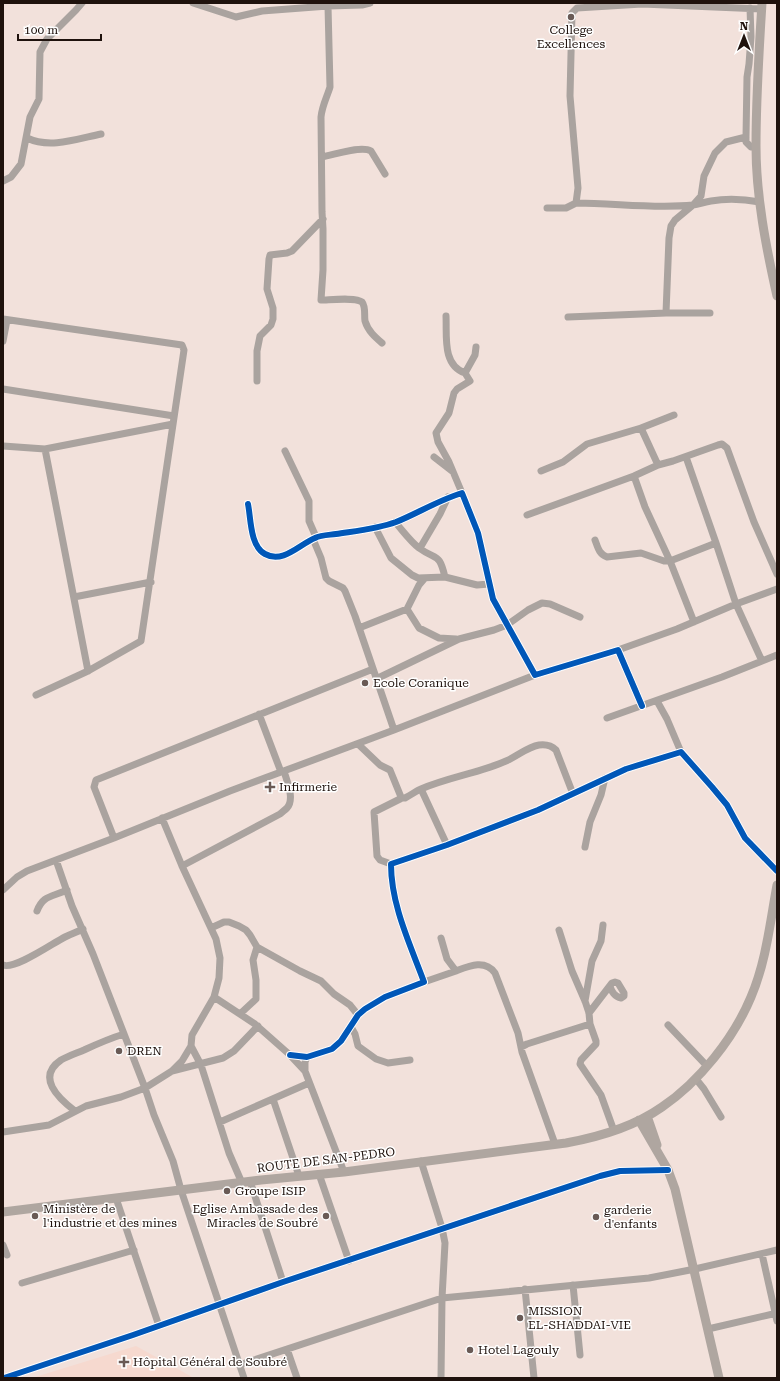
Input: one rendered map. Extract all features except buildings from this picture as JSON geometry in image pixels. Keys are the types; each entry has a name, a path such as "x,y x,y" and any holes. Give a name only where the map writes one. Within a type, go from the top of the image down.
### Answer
{"main road":[{"path":"762,6 756,146 760,202 774,272 777,296"},
{"name":"ROUTE DE SAN-PEDRO","path":"3,1212 246,1182 344,1172 555,1144 580,1140 614,1130 643,1118 662,1107 696,1079 724,1046 743,1014 752,996 767,943 777,885"},
{"path":"643,1118 653,1132 658,1150 675,1189 719,1378"}],"street":[{"path":"3,181 11,177 21,164 30,117 39,99 40,52 47,39 82,3"},
{"path":"193,3 236,17 262,11 328,6 349,6 370,3"},
{"path":"576,203 578,188 570,96 572,13 577,8 620,4 750,8 762,6"},
{"path":"328,6 330,87 326,100 321,109 323,219 323,270 321,300 343,299 361,302 364,307 365,321 368,328 382,343"},
{"path":"750,8 751,37 750,64 747,77 746,142 751,147 756,146"},
{"path":"27,138 40,143 56,143 101,134"},
{"path":"666,313 669,238 671,226 675,220 701,196 704,176 715,153 726,142 746,137"},
{"path":"322,157 368,149 371,151 385,174"},
{"path":"547,208 566,208 576,203 604,203 628,206 693,205 712,201 743,199 760,202"},
{"path":"257,381 257,351 260,336 271,325 273,319 273,308 267,289 270,255 292,251 323,219"},
{"path":"568,317 666,313 710,313"},
{"path":"446,316 449,358 455,368 465,374 470,381 457,389 454,393 449,414 436,433 438,442 449,462 478,533 493,599 535,675"},
{"path":"3,341 5,320 182,345 184,350 141,641 88,671 36,695"},
{"path":"465,374 475,355 476,347"},
{"path":"3,389 174,416"},
{"path":"541,471 563,462 587,444 641,428 674,415"},
{"path":"3,446 45,449 173,424"},
{"path":"641,428 658,465"},
{"path":"527,515 634,476 658,465 722,444 728,448 752,516 777,574"},
{"path":"45,449 88,671"},
{"path":"285,451 309,501 309,521 322,558 326,578 343,588 359,628 394,730"},
{"path":"434,457 452,472"},
{"path":"686,457 736,604 762,661"},
{"path":"634,476 694,622"},
{"path":"248,504 256,542 260,549 265,554 272,557 279,557 286,555 314,538 395,522 448,497 462,493"},
{"path":"420,548 448,497"},
{"path":"395,522 420,548 433,554 441,561 445,577"},
{"path":"375,527 394,561 412,575 418,578 445,577 471,584 489,584"},
{"path":"595,540 602,555 607,557 641,553 664,561 670,561 716,542"},
{"path":"359,628 407,609 419,585 425,578"},
{"path":"74,597 150,582"},
{"path":"3,890 17,876 27,871 162,818 535,675 618,650 694,622 736,604 777,590"},
{"path":"376,679 458,639 494,630 507,625 528,610 542,603 550,604 580,617"},
{"path":"407,609 419,628 439,638 458,639"},
{"path":"618,650 642,706"},
{"path":"607,718 722,677 777,655"},
{"path":"114,838 94,787 96,780 373,669"},
{"path":"657,700 681,752 727,805 746,838 777,871"},
{"path":"182,866 280,814 291,802 291,795 283,772 259,714"},
{"path":"358,744 380,765 390,770 402,798"},
{"path":"573,794 556,750 551,745 544,745 526,750 507,761 479,772 421,789 405,798 375,811 373,814 377,856 380,860 391,864 447,845 538,810 573,794 604,778 626,769 681,752"},
{"path":"585,847 590,822 602,795 604,778"},
{"path":"421,789 447,845"},
{"path":"162,818 182,866 216,939 220,958 219,978 214,997 192,1035 192,1046 201,1064 229,1153 246,1182 283,1282"},
{"path":"56,860 66,890 83,929 145,1088 154,1116 173,1161 181,1190 244,1378"},
{"path":"391,864 391,872 399,916 424,982"},
{"path":"37,912 41,902 66,890"},
{"path":"211,928 224,922 229,922 246,930 257,947 321,981 334,994 350,1005 358,1015"},
{"path":"585,1001 592,961 601,941 603,925"},
{"path":"3,964 4,966 9,966 25,960 83,929"},
{"path":"559,930 576,981 589,1013 590,1024 596,1043 581,1060 580,1064 601,1096 614,1130"},
{"path":"441,938 447,960 456,971"},
{"path":"241,1013 256,999 256,980 253,960 257,947"},
{"path":"290,1055 307,1057 336,1047 358,1015 372,1004 385,998 424,982 474,965 482,964 488,966 497,977 518,1033 521,1047 555,1144"},
{"path":"589,1013 610,986"},
{"path":"214,997 241,1013 258,1026 305,1071"},
{"path":"521,1047 590,1024"},
{"path":"668,1025 707,1066"},
{"path":"172,1071 223,1058 234,1051 258,1026"},
{"path":"351,1027 355,1034 358,1046 376,1059 388,1063 410,1060"},
{"path":"75,1111 64,1103 52,1088 50,1072 62,1060 124,1034"},
{"path":"3,1132 48,1125 86,1106 121,1097 145,1088 172,1071 192,1046"},
{"path":"307,1057 305,1062 305,1071 344,1172"},
{"path":"696,1079 721,1117"},
{"path":"220,1122 309,1083"},
{"path":"273,1099 300,1176"},
{"path":"421,1161 445,1242 442,1298 441,1378"},
{"path":"4,1378 442,1228 600,1176 620,1171 668,1170"},
{"path":"319,1174 349,1260"},
{"path":"116,1198 159,1326"},
{"path":"3,1245 7,1255"},
{"path":"22,1283 134,1250"},
{"path":"239,1365 442,1298 644,1279 695,1270 777,1250"},
{"path":"708,1329 776,1316 762,1254"},
{"path":"573,1285 580,1355"},
{"path":"525,1289 534,1378"},
{"path":"287,1349 297,1378"}],"shaded area":[{"name":"Hôpital Général de Soubré","path":"136,1346 194,1378 32,1378"}],"cycle path":[{"path":"248,504 252,532 256,545 265,554 278,557 285,555 320,536 358,531 396,522 445,499 462,493 478,533 493,599 535,675 618,650 642,706"},
{"path":"290,1055 307,1057 332,1049 341,1041 358,1015 365,1009 385,997 424,982 402,924 394,894 391,864 447,845 538,810 626,769 681,752 727,805 745,838 777,871"},
{"path":"4,1378 133,1335 283,1282 600,1176 620,1171 668,1170"}],"place":[{"name":"College Excellences","path":"571,17"},
{"name":"Ecole Coranique","path":"365,683"},
{"name":"Infirmerie","path":"270,787"},
{"name":"DREN","path":"119,1051"},
{"name":"Groupe ISIP","path":"227,1191"},
{"name":"Ministère de l'industrie et des mines","path":"35,1216"},
{"name":"Eglise Ambassade des Miracles de Soubré","path":"326,1216"},
{"name":"garderie d'enfants","path":"596,1217"},
{"name":"MISSION EL-SHADDAI-VIE","path":"520,1318"},
{"name":"Hotel Lagouly","path":"470,1350"},
{"name":"Hôpital Général de Soubré","path":"124,1362"}]}
